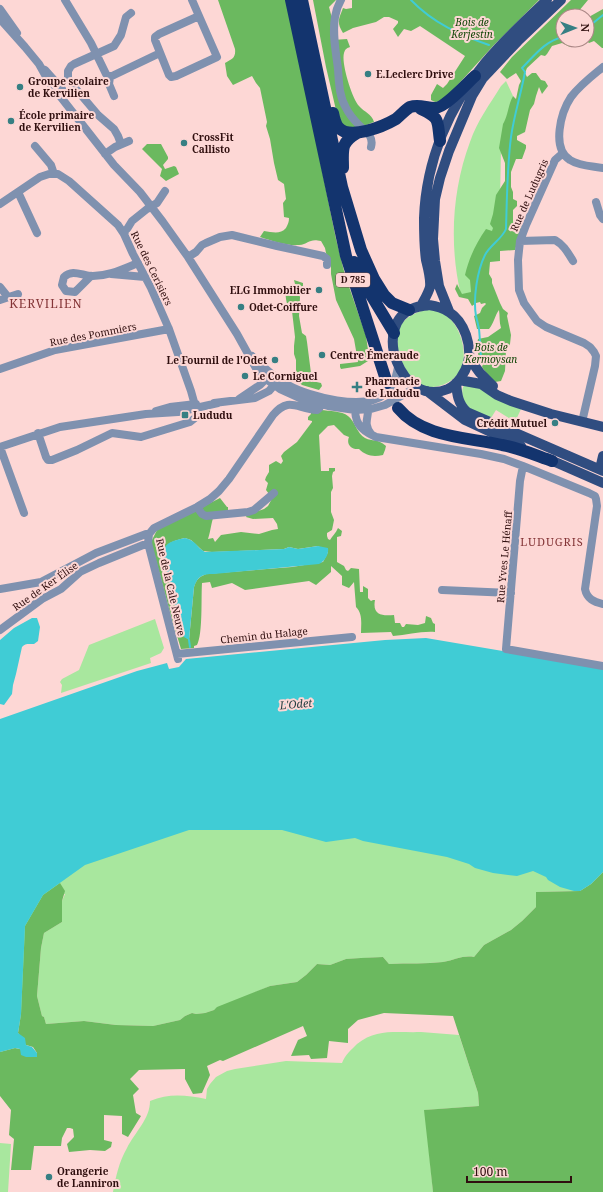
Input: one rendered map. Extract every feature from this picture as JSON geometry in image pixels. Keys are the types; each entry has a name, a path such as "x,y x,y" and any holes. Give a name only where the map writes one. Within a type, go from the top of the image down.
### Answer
{"highway":[{"name":"D 785","path":"291,0 348,265 387,383"},
{"name":"D 785","path":"302,0 342,187 361,250 374,279 384,295 392,303 409,310"},
{"path":"307,0 335,122 338,127 345,132 362,132"},
{"path":"342,187 344,144 347,140 362,132 385,125 396,119 409,108 426,106 433,108 441,106 475,76"},
{"path":"414,107 429,113 436,118 440,141"},
{"name":"D 785","path":"328,174 346,240 353,259 368,290 394,333"},
{"path":"398,408 412,422 429,430 451,436 510,447 552,461"}],"main road":[{"path":"421,306 428,294 430,286 425,245 425,206 431,172 440,141 450,116 461,96 475,76 508,38 547,0"},
{"path":"422,389 442,390 452,386 458,381 465,370 469,358 468,341 464,330 449,311 439,286 434,255 434,208 436,192 449,151 472,96 483,78 522,36 561,0"},
{"path":"449,311 436,306 421,306 409,310 401,318 394,333 393,349 398,367 405,378 465,420 603,483"},
{"path":"469,358 490,384 521,404"},
{"path":"458,381 480,384 504,398 603,428"},
{"path":"458,381 458,400 467,412 602,470 603,456"}],"street":[{"path":"65,0 106,74 110,77"},
{"path":"192,0 217,57 172,77 160,53 155,37 199,16"},
{"path":"341,0 336,13 334,28 340,91 343,104 348,113 362,132 372,140 371,147"},
{"path":"0,9 18,34 25,47"},
{"path":"107,152 125,143 118,136 114,128 91,107 68,78 68,71 71,66 110,48 116,43 121,35 126,17 131,13"},
{"path":"0,19 39,64 49,82 107,152 126,179 140,192 152,207 188,257 246,350 268,376 295,396 368,409 389,403 406,393 422,389"},
{"path":"110,77 160,53"},
{"path":"603,67 574,94 567,104 560,129 560,142 563,153 569,159 576,163 603,168"},
{"path":"110,77 109,84 114,96"},
{"path":"0,204 40,177 54,174 51,165 35,146"},
{"name":"Rue de Ludugris","path":"563,153 555,160 520,241 518,260 520,290 527,308 539,323 584,342 593,349 596,356 595,366 582,422"},
{"name":"Rue des Cerisiers","path":"54,174 61,175 69,181 118,225 124,234 157,300 196,406"},
{"path":"124,234 132,222 158,202 165,191"},
{"path":"18,192 37,233"},
{"path":"596,202 600,215 603,219"},
{"path":"118,225 132,222"},
{"path":"188,257 196,252 202,245 224,236 232,235 323,256 327,259 328,265"},
{"path":"520,241 555,240 560,242 573,261"},
{"path":"108,274 138,263"},
{"path":"91,276 108,274 145,277"},
{"path":"0,287 8,297"},
{"path":"0,300 18,294"},
{"name":"Rue des Pommiers","path":"0,369 55,350 169,330"},
{"path":"371,434 366,426 368,409 389,391 395,379 398,367"},
{"path":"238,399 260,385 268,376"},
{"path":"24,514 1,450 72,425 146,414 171,413 196,406 238,399 255,398 266,393 277,383"},
{"name":"Rue de la Cale Neuve","path":"178,657 148,543 149,534 158,525 197,507 213,496 225,484 279,408 285,405 292,405 317,410 319,408 320,401 334,400 355,406"},
{"path":"39,436 46,457 48,460 52,460 112,433 141,437 190,422 197,414 196,406"},
{"path":"355,406 356,419 359,426 371,434 386,439 504,459 595,496 597,506 585,589 590,599 594,602 603,604"},
{"name":"Rue Yves Le Hénaff","path":"524,466 520,481 506,649 603,666"},
{"path":"197,507 202,514 206,516 248,512 254,510 274,494"},
{"path":"0,589 41,582 96,554 149,534"},
{"name":"Rue de Ker Élise","path":"0,630 42,599 56,592 80,572 148,543"},
{"path":"442,590 511,593"},
{"name":"Chemin du Halage","path":"178,657 198,649 352,637"}],"green space":[{"path":"218,0 286,0 336,239 345,275 366,336 368,361 360,366 341,369 340,367 340,364 358,362 354,339 336,300 331,267 325,248 321,241 314,240 299,245 289,245 260,237 264,231 281,232 286,228 289,222 289,218 284,217 283,203 286,199 284,184 278,180 266,126 267,122 260,88 252,76 233,85 227,76 225,63 232,59 235,49"},
{"path":"313,0 336,0 329,7 332,18 333,40 347,39 350,47 345,51 343,58 353,96 359,106 372,117 374,122 356,128 344,126 339,123"},
{"name":"Bois de Kerjestin","path":"352,0 539,0 493,46 443,101 435,102 431,100 431,95 437,84 443,88 447,84 465,56 420,26 411,31 404,29 398,37 393,29 398,21 389,17 384,17 376,22 353,28 343,33 339,26 339,18 343,8 352,8"},
{"name":"Bois de Kermoysan","path":"571,0 588,0 581,8 563,8"},
{"path":"603,9 603,48 595,42 595,14"},
{"name":"Bois de Kermoysan","path":"555,15 555,45 552,46 545,56 541,55 527,68 525,73 527,77 532,73 536,73 548,86 542,94 539,87 534,104 530,110 525,132 517,136 517,140 526,145 526,148 522,159 516,159 511,172 513,199 517,201 517,206 513,210 513,222 518,221 523,217 524,221 515,250 500,251 500,261 490,262 489,274 500,303 503,309 508,313 507,316 511,335 510,344 506,350 505,371 501,381 495,382 490,378 482,367 483,364 479,361 477,344 478,339 488,337 501,328 499,310 489,329 477,329 474,316 480,313 486,304 481,304 480,302 472,306 468,299 459,297 455,289 457,284 462,294 471,292 470,280 465,275 473,251 482,234 486,229 492,231 493,228 490,224 496,195 505,181 505,163 499,148 503,124 513,96 516,99 521,81 516,73 507,79 500,72 512,57"},
{"path":"506,81 513,96 501,149 500,200 497,221 473,299 461,295 457,276 454,218 459,179 473,134 488,106"},
{"path":"147,144 161,144 168,157 163,165 165,169 174,166 179,174 166,181 160,176 162,169 142,149"},
{"path":"294,280 303,283 303,286 297,290 300,297 299,316 302,333 306,336 312,381 321,383 322,386 319,390 302,385 296,374 296,360 294,354 295,337 292,311 289,312 286,299 287,289 295,284"},
{"path":"426,310 441,312 453,322 458,329 461,338 464,355 463,364 460,371 451,381 431,387 418,384 409,374 402,362 397,341 397,334 401,324 414,314"},
{"path":"469,383 521,409 515,422 496,410 491,418 470,409 464,401 462,394 464,385"},
{"path":"321,410 345,414 350,418 362,436 378,441 386,446 383,455 367,455 359,449 354,449 350,446 348,442 349,437 344,435 334,425 328,426 319,435 321,471 329,471 329,468 335,468 332,476 333,488 331,492 331,512 334,520 332,530 327,533 327,536 330,540 338,528 342,531 341,536 337,537 337,562 344,566 348,571 351,568 359,569 360,592 363,592 363,586 368,589 368,598 371,601 375,600 375,609 379,614 394,615 395,623 400,623 402,627 406,624 418,625 425,623 426,616 431,618 435,624 435,632 393,636 391,632 361,633 361,619 360,613 356,607 354,582 349,588 342,585 342,576 331,566 331,572 316,585 309,581 245,590 232,583 212,588 210,582 202,583 199,640 194,648 181,649 151,542 157,530 220,498 228,507 228,511 215,513 208,539 213,538 215,542 221,535 241,532 259,534 278,529 273,518 253,519 246,517 247,515 268,506 274,495 269,494 266,490 268,483 265,480 269,472 269,465 276,461 281,464 283,461 281,456 297,442 312,422 308,420 311,412","holes":["185,538 191,540 203,551 212,552 284,549 289,547 298,549 318,546 328,552 323,562 292,567 206,574 201,576 194,587 189,640 182,633 163,552 170,543 176,540"]},
{"path":"155,619 164,648 161,653 150,658 151,663 61,693 62,685 60,682 62,679 79,670 89,645"},
{"path":"94,778 603,872 591,884 580,891 536,892 536,907 511,930 484,945 474,957 463,957 437,963 389,964 383,957 346,959 330,965 317,964 297,982 270,986 214,1010 205,1013 192,1013 180,1020 153,1026 116,1025 84,1021 46,1024 44,1017 42,1016 37,996 41,948 44,933 62,922 62,901 65,894 43,896 15,1048 0,1052 0,804"},
{"path":"603,872 603,1192 433,1192 424,1110 479,1106 478,1093 453,1016 384,1013 358,1020 348,1029 348,1043 329,1041 327,1058 311,1059 309,1055 291,1056 298,1040 307,1036 303,1026 223,1061 220,1060 207,1066 210,1075 202,1093 193,1094 185,1079 185,1069 139,1070 130,1079 139,1089 133,1095 136,1113 141,1116 128,1137 122,1134 122,1116 104,1115 104,1140 112,1142 111,1147 105,1151 90,1150 69,1152 67,1144 74,1137 73,1129 67,1128 62,1138 61,1146 34,1146 31,1170 11,1170 14,1139 9,1135 11,1110 0,1096 0,1052 15,1048 37,1053 33,1047 26,1045 18,1033 21,1014 25,926 43,895 60,883 65,891 62,901 62,922 44,933 41,948 37,996 42,1016 44,1017 46,1024 84,1021 116,1025 153,1026 180,1020 192,1013 205,1013 214,1010 217,1007 270,986 297,982 317,964 330,965 346,959 383,957 389,964 443,962 459,958 474,957 484,945 511,930 536,907 536,892 580,891 591,884"},
{"path":"388,1032 421,1032 459,1035 478,1093 479,1106 425,1110 433,1192 113,1192 124,1153 148,1114 150,1101 157,1098 171,1096 191,1096 206,1099 207,1089 210,1084 216,1077 227,1071 286,1061 342,1063 346,1055 357,1044 372,1036"},
{"path":"0,1143 11,1144 8,1192 0,1192"}],"water":[{"path":"185,538 194,542 205,552 284,549 289,547 298,549 318,546 328,548 328,550 325,559 319,564 201,576 197,580 194,587 189,640 184,637 182,633 163,557 163,552 169,543"},
{"path":"32,618 37,618 40,627 38,641 34,644 26,644 22,647 12,694 4,705 0,704 0,640 14,628"},
{"name":"L'Odet","path":"426,638 603,668 603,872 591,884 580,891 574,891 560,887 548,880 546,877 533,871 517,876 493,873 447,857 363,841 355,838 326,842 282,830 189,830 85,865 43,895 25,926 21,1014 18,1033 25,1038 26,1045 32,1047 37,1053 37,1057 26,1057 21,1055 20,1049 15,1048 0,1052 0,719 137,671 167,663 169,669 179,667 186,659 385,640"}],"waterway":[{"path":"411,0 438,22 468,37 489,45"},
{"path":"595,22 603,15"},
{"path":"481,356 479,329 475,309 476,285 485,255 502,236 506,229 507,183 511,137 525,72 522,68 546,45 555,40"},
{"path":"189,640 190,647"}],"place":[{"name":"E.Leclerc Drive","path":"368,74"},
{"name":"Groupe scolaire de Kervilien","path":"20,87"},
{"name":"École primaire de Kervilien","path":"11,121"},
{"name":"CrossFit Callisto","path":"184,143"},
{"name":"ELG Immobilier","path":"319,290"},
{"name":"Odet-Coiffure","path":"241,307"},
{"name":"Centre Émeraude","path":"322,355"},
{"name":"Le Fournil de l'Odet","path":"275,360"},
{"name":"Le Corniguel","path":"245,376"},
{"name":"Pharmacie de Lududu","path":"357,387"},
{"name":"Lududu","path":"185,415"},
{"name":"Crédit Mutuel","path":"555,423"},
{"name":"Orangerie de Lanniron","path":"49,1177"}],"district":[{"name":"KERVILIEN","path":"46,304"},
{"name":"LUDUGRIS","path":"552,542"}]}
